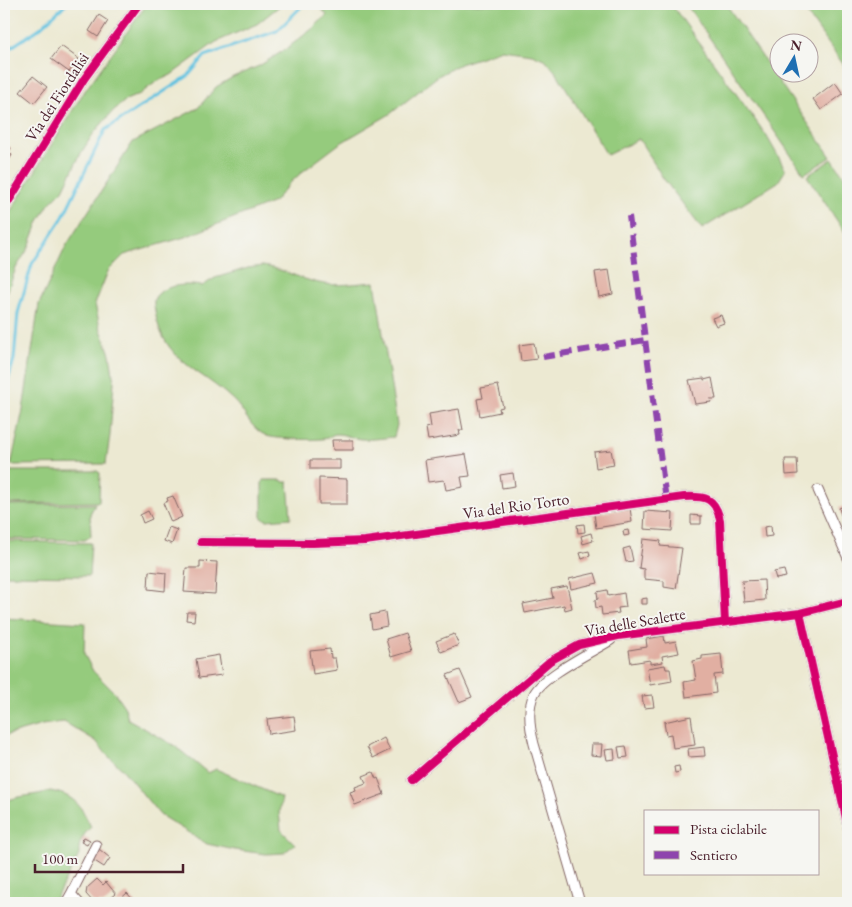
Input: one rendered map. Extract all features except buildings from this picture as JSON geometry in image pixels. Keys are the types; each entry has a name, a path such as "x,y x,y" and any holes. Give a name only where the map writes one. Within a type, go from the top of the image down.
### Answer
{"street":[{"name":"Via dei Fiordalisi","path":"4,208 84,79 139,4"},
{"path":"818,490 848,558"},
{"name":"Via del Rio Torto","path":"201,542 313,543 365,541 703,497 715,505 720,520 725,622"},
{"name":"Via delle Scalette","path":"412,780 550,661 579,645 618,636 800,613 848,601"},
{"path":"800,613 848,827"},
{"path":"580,903 533,740 530,724 532,704 536,692 545,681 618,636"},
{"path":"66,903 96,845"},
{"path":"71,894 79,903"}],"green space":[{"path":"147,4 282,4 257,24 216,42 171,75 156,82 140,94 126,100 113,111 93,134 81,153 63,190 49,204 39,221 28,249 16,268 4,301 4,222 82,95"},
{"path":"317,4 671,4 766,135 785,171 778,182 702,229 663,178 639,139 607,155 558,75 546,60 532,54 502,50 460,64 438,76 390,114 339,144 302,172 274,202 185,237 124,255 108,271 95,304 100,327 110,354 114,382 106,464 11,465 23,410 39,304 66,246 133,142 198,108 216,87 233,77 259,66 286,49 327,15"},
{"path":"686,4 726,4 770,68 770,82 780,82 831,157 804,174"},
{"path":"800,4 848,4 848,71"},
{"path":"832,159 848,182 848,237 807,176"},
{"path":"263,266 326,284 340,285 375,282 397,425 394,437 360,439 342,434 334,434 322,439 306,439 267,436 256,429 233,400 185,363 166,342 159,328 154,304 156,296 162,291 178,286 202,286 215,278 248,268"},
{"path":"4,471 97,471 100,473 99,502 4,504"},
{"path":"264,480 288,482 291,518 267,520 262,518 262,483"},
{"path":"95,504 90,514 91,536 85,540 4,539 4,505"},
{"path":"4,541 91,543 89,576 4,575"},
{"path":"4,618 85,623 84,654 93,671 115,693 125,708 128,719 175,746 208,773 216,769 282,798 279,812 281,830 295,844 284,853 266,854 207,844 160,815 96,741 64,722 42,725 4,736"},
{"path":"50,791 66,795 76,803 91,827 81,840 79,855 53,903 4,903 4,802"}],"waterway":[{"path":"4,52 40,28 66,4"},
{"path":"4,395 14,359 18,313 32,264 63,217 105,130 188,76 205,56 277,31 304,4"}],"marked path":[{"path":"629,216 666,500"},
{"path":"543,357 645,340"}],"cycle path":[{"path":"4,209 84,79 139,4"},
{"path":"201,542 313,543 365,541 684,497 698,497 712,502 720,520 725,622"},
{"path":"411,780 550,661 579,645 618,636 800,613 848,601"},
{"path":"800,613 848,827"}]}
